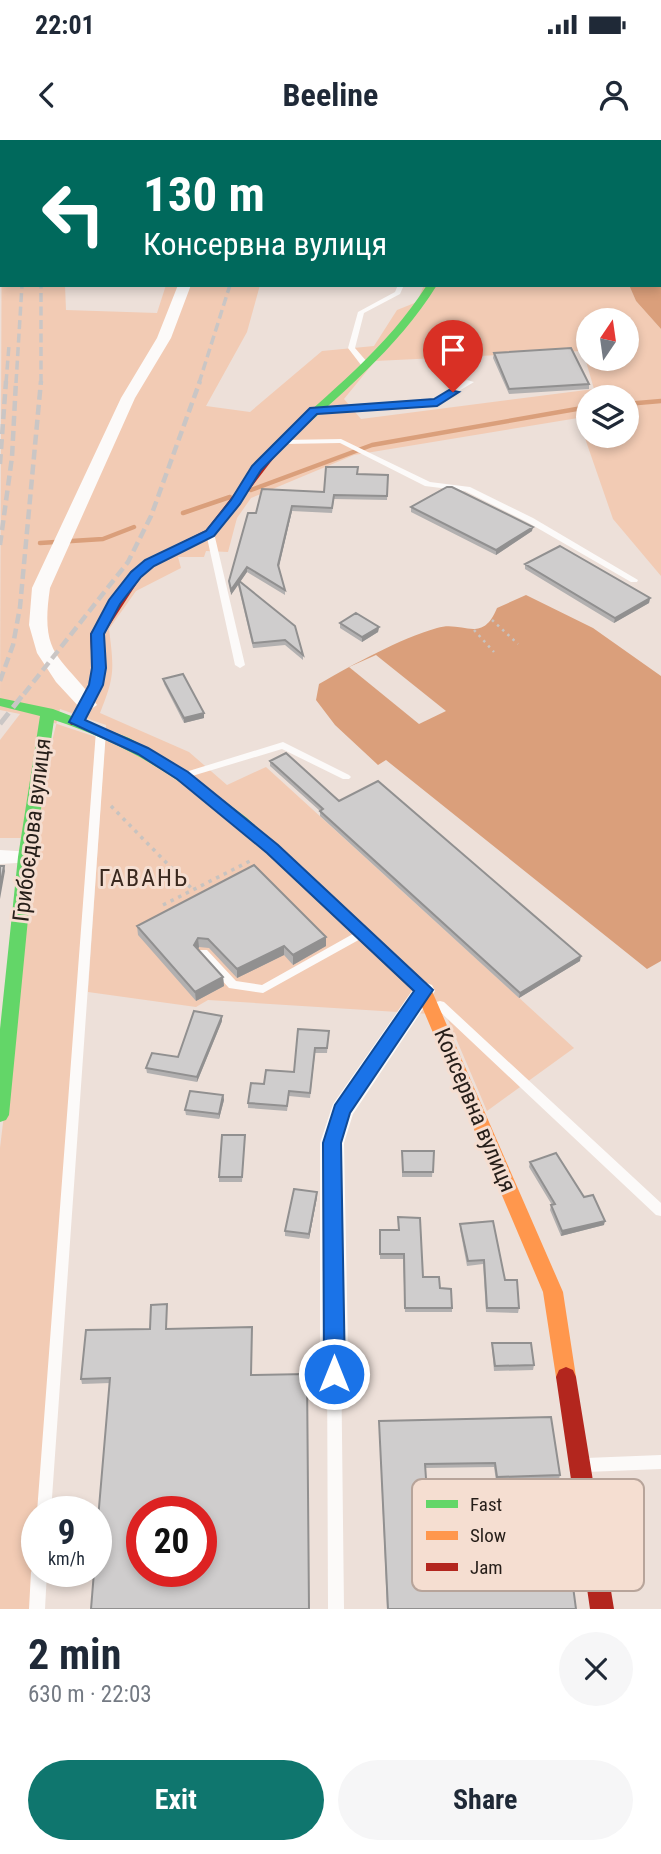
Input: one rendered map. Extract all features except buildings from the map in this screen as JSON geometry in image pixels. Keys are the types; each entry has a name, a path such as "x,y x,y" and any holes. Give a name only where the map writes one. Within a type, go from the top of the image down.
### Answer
{"street":[{"path":"88,705 52,667 38,639 36,612 41,588 128,397 164,338 184,287"},
{"path":"76,722 88,705 99,668 97,634 114,603 136,575 150,563 210,533 236,502 247,481 281,442 364,363 424,300 431,287"},
{"name":"Консервна вулиця","path":"0,702 48,712 101,731 143,751 182,776 272,849 424,990 553,1292 581,1479"},
{"name":"Грибоєдова вулиця","path":"0,1115 26,857 48,712"},
{"path":"0,857 26,857"},
{"path":"334,1348 332,1143 342,1111 424,990"},
{"name":"Консервна вулиця","path":"599,1591 602,1609"}],"lane":[{"path":"364,363 351,348 361,312 398,293 400,287"},
{"path":"314,411 437,402 470,382"},
{"path":"281,442 341,441 428,484 467,489 530,520 634,580"},
{"path":"210,533 240,665"},
{"path":"45,1496 101,731"},
{"path":"182,776 283,745 346,777"},
{"path":"202,953 233,985 263,989 363,933"},
{"path":"424,990 661,1211"},
{"path":"334,1348 336,1609"},
{"path":"579,1465 661,1462"},
{"path":"37,1609 38,1587"}],"path":[{"path":"492,620 518,644"},
{"path":"474,630 494,652"},
{"path":"96,792 193,890"},
{"path":"163,905 272,849"}],"shaded area":[{"path":"2,287 65,287 66,310 157,313 165,287 259,287 247,332 206,406 250,412 322,351 374,346 397,310 417,302 423,287 630,287 636,301 661,329 661,576 613,519 588,448 639,448 639,385 593,385 589,371 639,371 639,308 576,308 576,351 375,361 344,399 361,419 576,391 576,418 354,455 251,498 237,518 228,552 206,551 204,557 178,557 181,568 136,591 109,629 112,672 100,713 189,752 227,785 266,767 574,1048 487,1111 446,1015 208,1000 196,1007 88,992 106,725 60,709 28,838 0,838 0,740 20,714 0,710"},
{"path":"630,287 661,287 661,329 636,301"},
{"path":"526,595 593,628 661,676 661,961 647,969 386,760 378,765 335,725 316,700 319,684 377,653 437,628 446,626 471,629 485,626 497,608"},
{"path":"51,722 96,737 39,1496 21,1496 21,1587 33,1587 31,1609 0,1609 0,1148"}],"pier":[{"path":"376,655 446,711 419,724 349,667"}],"waterway":[{"path":"639,403 661,401"},
{"path":"251,490 372,445 576,409"},
{"path":"183,513 230,497"},
{"path":"40,543 103,539 134,527"}],"railway":[{"path":"16,383 22,287"},
{"path":"41,287 41,381"},
{"path":"199,383 229,287"},
{"path":"6,383 9,345"},
{"path":"0,464 6,381"},
{"path":"0,545 12,457 16,381"},
{"path":"0,681 13,645 20,607 41,381"},
{"path":"24,694 128,562 151,516 200,381"},
{"path":"0,724 25,692"}],"traffic: fast":[{"path":"277,446 382,349 402,328 431,287"},
{"path":"0,702 89,727 166,764 242,822 334,907"},
{"path":"0,1115 26,857 48,712"}],"traffic: slow":[{"path":"334,907 424,991 553,1292 566,1377"}],"traffic: jam":[{"path":"76,722 96,685 99,668 97,634 136,574 150,563 210,533 277,446"},
{"path":"566,1377 582,1479"},
{"path":"599,1591 602,1609"}],"district":[{"name":"ГАВАНЬ","path":"144,878"}],"route":[{"path":"334,1374 332,1143 342,1111 424,990 272,849 182,776 143,751 76,722 88,705 96,685 99,668 97,634 114,603 136,575 150,563 210,533 236,502 256,468 314,411 437,402 453,392"}]}
